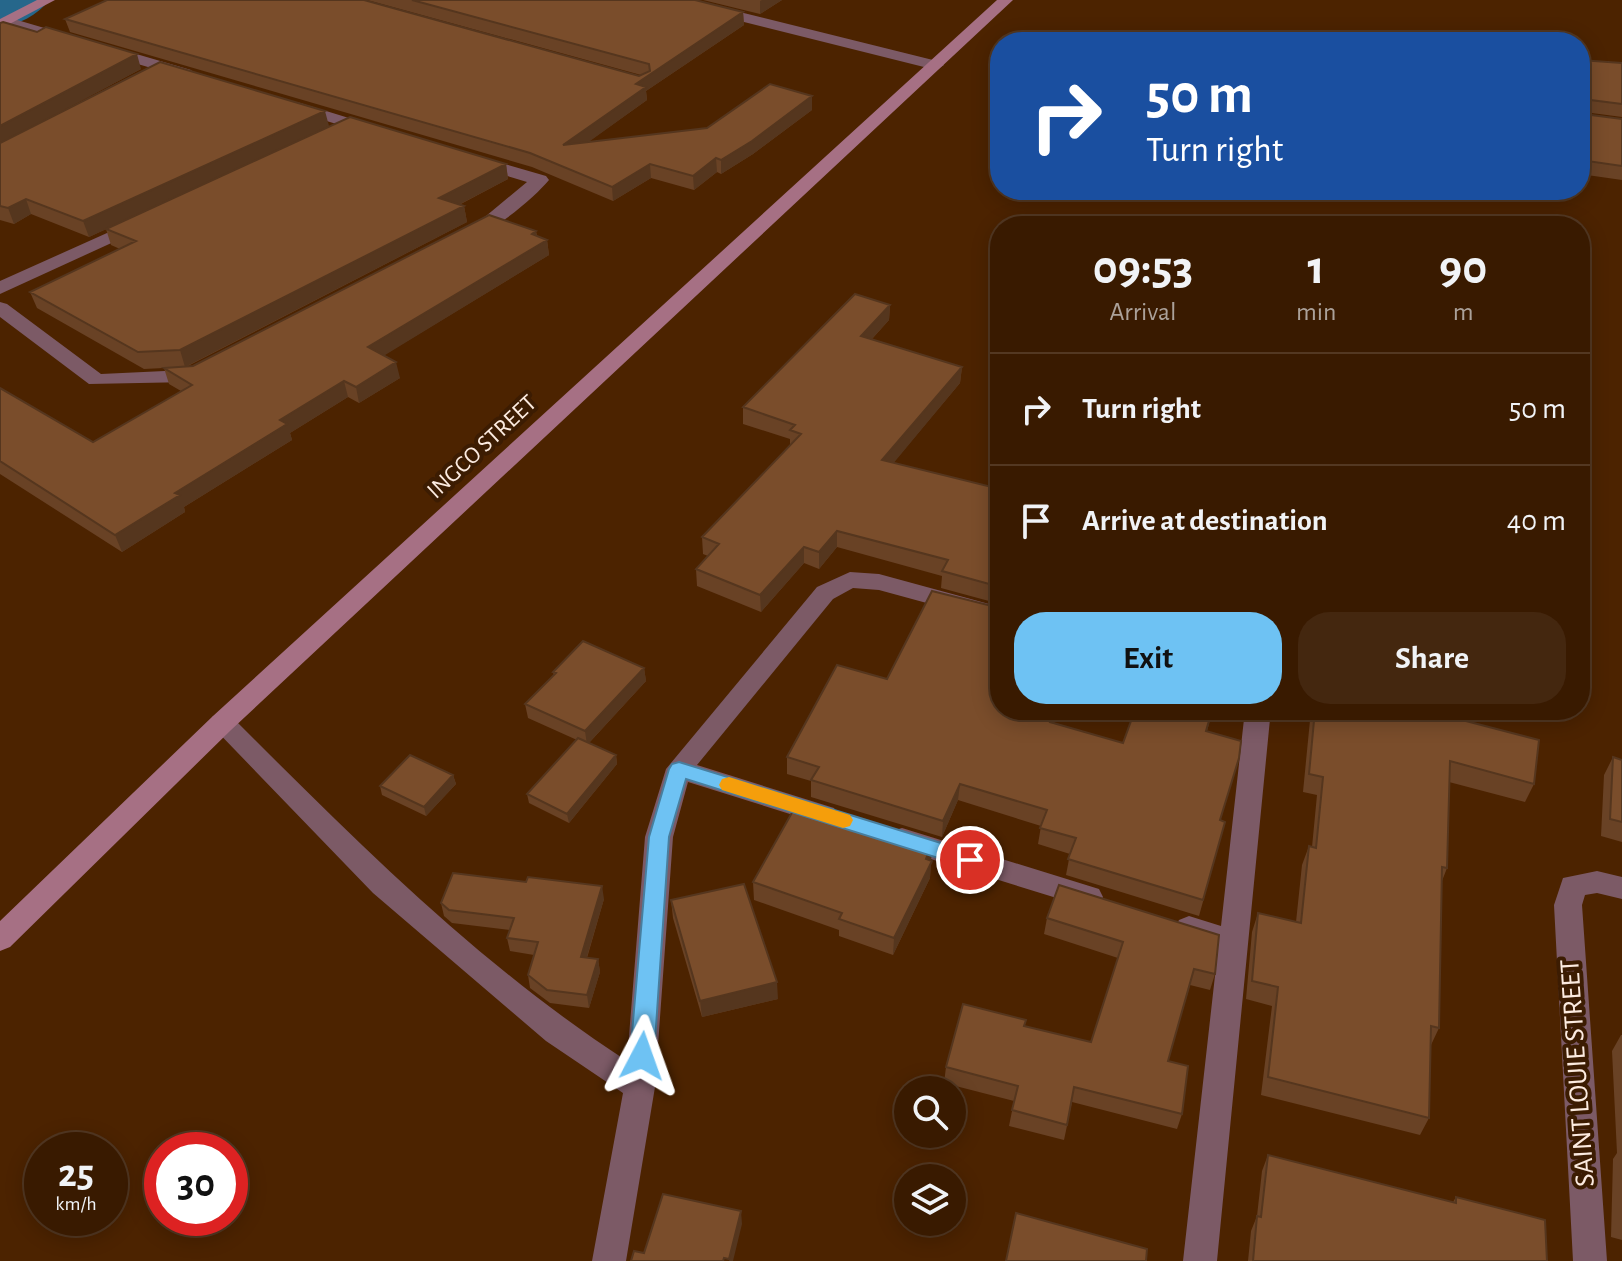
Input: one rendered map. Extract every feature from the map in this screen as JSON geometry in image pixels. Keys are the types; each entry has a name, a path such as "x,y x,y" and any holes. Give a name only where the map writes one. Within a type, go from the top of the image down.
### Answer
{"street":[{"path":"3,23 48,0"},
{"path":"673,0 936,65"},
{"name":"INGCO STREET","path":"0,939 222,723 1006,0"},
{"path":"3,23 206,80"},
{"path":"135,81 163,67"},
{"path":"278,102 394,137"},
{"path":"323,137 351,124"},
{"path":"451,241 492,220 540,180 453,154"},
{"path":"0,288 155,216"},
{"path":"0,308 96,380 190,376 217,362"},
{"path":"609,1261 640,1087 659,837 679,769 825,593 850,580 879,582 990,612"},
{"path":"1200,1261 1257,720"},
{"path":"222,723 383,885 557,1032 640,1087"},
{"path":"679,769 843,820"},
{"path":"873,830 1113,904"},
{"name":"SAINT LOUIE STREET","path":"1590,1261 1568,905 1573,886 1597,882 1622,888"},
{"path":"1158,918 1232,941"}],"building":[{"path":"107,0 364,0 639,76 650,71 649,64 412,0 695,0 743,12 636,84 646,87 563,145 707,128 770,84 812,96 752,141 721,160 716,158 693,176 650,164 612,187 530,153 65,19"},
{"path":"0,23 37,32 46,27 137,54 0,126"},
{"path":"1590,61 1622,63 1622,104 1590,100"},
{"path":"160,62 325,111 83,221 26,199 8,208 0,206 0,143"},
{"path":"1590,115 1622,119 1622,166 1590,161"},
{"path":"350,117 506,164 439,198 464,206 180,350 138,352 30,292 136,241 106,229"},
{"path":"489,215 536,231 532,234 547,240 368,347 396,362 356,387 344,381 280,420 287,424 175,493 180,495 115,535 0,461 0,388 93,442 192,385 164,368 193,366"},
{"path":"855,294 890,305 861,336 962,367 882,460 990,487 990,584 942,571 948,560 837,531 819,552 804,547 760,595 696,569 719,544 702,537 801,434 790,430 795,425 743,407"},
{"path":"932,591 990,606 990,720 1051,720 1123,743 1131,720 1209,720 1206,731 1241,741 1239,758 1220,820 1225,822 1203,900 1068,859 1076,838 1040,828 1047,810 960,784 943,821 811,780 819,767 787,757 837,665 887,679"},
{"path":"583,641 644,668 585,731 525,704"},
{"path":"1314,720 1462,720 1539,740 1534,784 1450,761 1447,868 1442,867 1439,1028 1431,1026 1429,1118 1268,1077 1278,987 1252,981 1258,913 1301,923 1309,846 1316,848 1323,777 1309,774"},
{"path":"578,738 616,755 567,814 527,794"},
{"path":"410,755 453,775 424,807 380,786"},
{"path":"1613,757 1622,760 1622,822 1610,819"},
{"path":"798,802 932,844 926,859 932,861 894,938 839,919 842,913 753,882"},
{"path":"453,873 526,882 528,877 602,886 581,957 598,959 587,995 547,990 528,975 538,942 507,938 514,918 449,910 441,903"},
{"path":"744,884 777,982 700,1001 671,900"},
{"path":"1059,885 1219,935 1215,974 1194,969 1168,1061 1188,1066 1182,1114 1074,1087 1067,1125 1012,1110 1018,1086 946,1067 963,1004 1026,1020 1024,1026 1091,1042 1123,942 1047,918"},
{"path":"1268,1155 1456,1203 1456,1197 1545,1220 1547,1261 1253,1261"},
{"path":"663,1194 741,1211 729,1259 631,1261 634,1251 644,1253"},
{"path":"1016,1213 1147,1249 1146,1261 1006,1261"}],"waterway":[{"path":"0,14 25,0"}],"slow traffic":[{"path":"729,785 843,820"}],"route":[{"path":"642,1056 659,837 679,769 970,860"}]}
